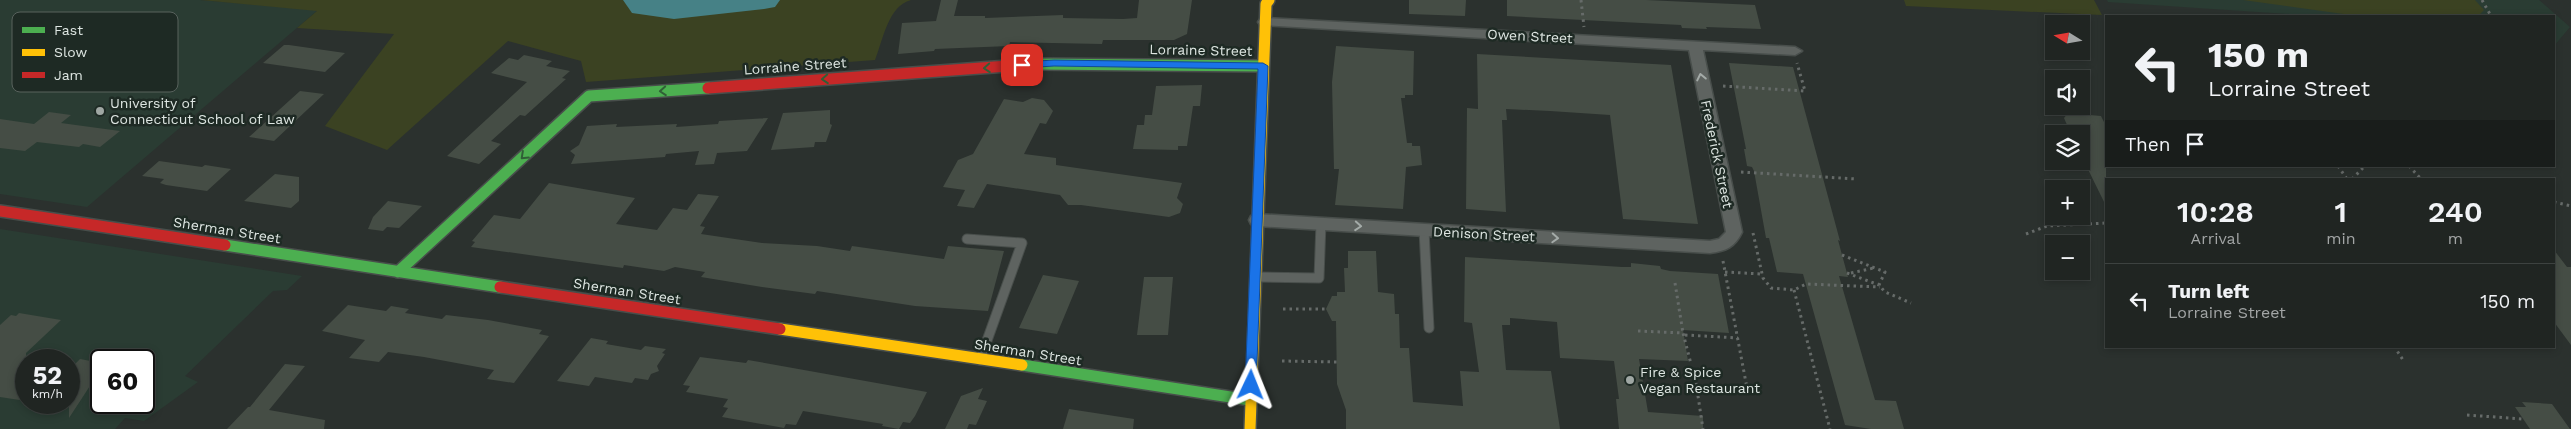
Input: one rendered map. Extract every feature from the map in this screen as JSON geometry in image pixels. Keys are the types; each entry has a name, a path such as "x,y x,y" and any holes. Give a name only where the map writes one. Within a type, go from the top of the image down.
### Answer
{"street":[{"path":"1250,429 1266,1"},
{"name":"Owen Street","path":"1265,22 1695,46 1796,56"},
{"name":"Frederick Street","path":"1695,46 1734,232 1731,239 1723,246 1710,248"},
{"name":"Lorraine Street","path":"398,272 590,96 1054,63 1263,66"},
{"name":"Sherman Street","path":"0,211 1250,400"},
{"name":"Denison Street","path":"1257,220 1710,248"}],"lane":[{"path":"1255,277 1319,278 1321,223"},
{"path":"1424,230 1429,328"},
{"path":"967,239 1022,243 980,360"}],"path":[{"path":"1581,0 1584,30"},
{"path":"2482,0 2491,15"},
{"path":"1723,86 1805,91 1796,56"},
{"path":"2339,167 2346,178"},
{"path":"2353,178 2364,167"},
{"path":"2410,167 2420,178"},
{"path":"1741,172 1857,179"},
{"path":"2555,202 2571,206"},
{"path":"2026,234 2047,226 2105,223"},
{"path":"1753,233 1762,274 1766,284 1772,288 1794,290 1806,284 1880,286"},
{"path":"1842,255 1885,272 1880,286"},
{"path":"1723,261 1747,388"},
{"path":"1876,268 1848,273 1880,286 1888,294 1911,303"},
{"path":"1725,272 1762,274"},
{"path":"1675,283 1691,364"},
{"path":"1794,290 1830,429"},
{"path":"1283,308 1327,309"},
{"path":"1638,331 1738,338"},
{"path":"2395,348 2403,360"},
{"path":"1282,361 1337,362"},
{"path":"1696,383 1703,429"},
{"path":"2467,415 2523,419"}],"shaded area":[{"name":"University of Connecticut School of Law","path":"0,0 200,0 318,10 87,207 0,194"},
{"path":"2107,0 2539,0 2570,27 2555,45 2555,15 2290,15 2108,2"},
{"path":"0,229 302,276 287,290 273,291 185,376 198,382 155,413 155,349 90,349 90,414 154,414 144,421 125,418 115,429 0,429"}],"green space":[{"path":"201,0 911,0 903,3 892,16 875,60 586,82 581,61 508,41 387,150 325,126 394,34 297,28 317,11"},
{"path":"1904,0 2094,0 2102,15 1906,6"},
{"path":"2243,0 2475,0 2484,10 2479,15 2351,15"}],"building":[{"path":"941,0 958,0 954,16 985,16 985,18 1063,15 1063,18 1123,19 1137,18 1139,0 1192,0 1187,34 1174,40 1103,40 1102,44 1010,42 1009,46 935,49 934,51 898,54 902,23 936,21"},
{"path":"1409,0 1466,0 1465,16 1409,14"},
{"path":"1507,0 1646,0 1755,5 1761,29 1682,28 1681,25 1507,16"},
{"path":"284,45 345,53 325,72 263,63"},
{"path":"1336,46 1414,51 1413,95 1405,95 1405,98 1401,98 1407,143 1412,143 1412,146 1420,146 1422,165 1406,167 1403,209 1335,205 1339,169 1334,169 1332,82"},
{"path":"1477,54 1671,65 1698,224 1623,219 1610,115 1550,111 1506,109 1507,120 1502,120 1506,212 1466,209 1467,108 1478,109"},
{"path":"524,55 552,61 546,66 570,71 562,78 566,79 525,116 520,115 491,141 501,144 479,164 447,156 527,82 491,73 509,58 518,60"},
{"path":"1729,63 1793,67 1848,277 1839,276 1875,400 1896,401 1904,429 1871,429 1845,425 1803,274 1777,272 1769,238 1766,238 1754,171 1752,167 1747,166 1744,149 1746,149"},
{"path":"1202,85 1200,106 1193,106 1187,146 1178,146 1178,150 1133,149 1137,125 1144,125 1145,115 1152,115 1156,86"},
{"path":"300,91 324,94 274,141 249,137"},
{"path":"1032,98 1044,100 1053,111 1046,124 1040,123 1024,154 1056,158 1056,165 1182,183 1177,198 1183,204 1180,213 1169,217 1081,205 1068,205 1060,195 987,184 974,208 957,206 965,190 943,187 958,160 973,154 1004,99 1023,102"},
{"path":"830,110 830,124 832,125 826,142 815,142 814,147 771,150 783,113"},
{"path":"49,112 71,115 61,123 120,131 100,147 83,144 79,147 37,142 25,151 0,148 0,119 34,124"},
{"path":"2066,115 2101,116 2105,124 2105,204 2088,170 2090,170 2090,125 2067,125 2064,118"},
{"path":"768,118 747,151 717,153 714,164 695,165 699,151 666,154 665,157 571,164 575,155 570,151 579,145 587,126 617,124 616,127 677,124 676,127 718,124 719,121"},
{"path":"159,161 231,169 207,191 166,185 160,183 164,179 142,176"},
{"path":"275,174 299,177 299,201 291,208 244,201"},
{"path":"549,183 635,198 616,224 657,230 673,208 687,210 698,194 719,196 700,226 705,227 701,234 762,243 817,246 850,251 852,246 944,259 948,246 1004,251 988,311 915,306 817,291 815,294 762,287 701,277 705,272 675,267 664,271 624,265 623,268 471,247 475,242 472,241 494,215 520,219"},
{"path":"388,201 422,206 399,228 387,227 383,231 368,229 373,217"},
{"path":"1348,251 1376,251 1378,292 1394,294 1395,314 1399,314 1400,348 1409,348 1413,402 1463,406 1460,371 1479,372 1472,323 1464,322 1465,257 1622,267 1631,267 1631,263 1660,266 1661,269 1670,271 1718,274 1729,333 1683,330 1688,361 1639,359 1648,412 1703,416 1703,429 1619,429 1616,399 1619,399 1614,361 1560,358 1557,322 1510,318 1510,325 1502,325 1506,370 1551,371 1560,429 1346,429 1346,410 1337,384 1336,321 1332,321 1326,309 1332,296 1337,296 1337,292 1345,292 1344,268 1348,268"},
{"path":"2555,251 2567,267 2571,267 2571,345 2555,323"},
{"path":"1043,275 1079,281 1057,334 1019,328"},
{"path":"1144,277 1173,277 1168,335 1137,335"},
{"path":"348,305 386,311 391,306 409,309 405,313 442,319 446,315 488,320 542,330 539,334 549,336 514,383 487,379 494,370 424,357 388,352 379,362 349,358 365,340 322,331"},
{"path":"19,313 61,320 30,349 15,349 15,399 0,397 0,325 11,315 16,316"},
{"path":"591,338 608,341 606,344 641,350 645,346 666,349 662,353 665,354 657,366 659,371 651,374 648,380 635,378 632,383 595,377 589,386 557,381"},
{"path":"700,357 746,363 748,360 927,392 910,423 903,422 899,429 882,426 883,424 803,411 796,425 786,424 784,428 722,417 728,408 723,407 728,399 686,392 690,386 683,385"},
{"path":"80,359 90,361 90,386 80,401"},
{"path":"285,364 305,366 269,410 325,420 324,429 227,429 250,407"},
{"path":"983,388 978,399 987,401 976,425 969,424 967,429 945,429 961,396"},
{"path":"2522,402 2552,404 2570,429 2530,429 2515,407 2526,407"},
{"path":"1069,409 1134,419 1133,429 1063,429"}],"waterway":[{"path":"639,0 643,6 674,9 764,0"}],"traffic: fast":[{"path":"1034,64 1263,66"},
{"path":"398,272 589,96 708,88"},
{"path":"225,245 500,287"},
{"path":"1022,365 1250,400"}],"traffic: slow":[{"path":"1250,429 1266,4 1269,0"},
{"path":"780,329 1022,365"}],"traffic: jam":[{"path":"708,88 1034,64"},
{"path":"0,211 225,245"},
{"path":"500,287 780,329"}],"place":[{"name":"University of Connecticut School of Law","path":"100,111"},
{"name":"Fire & Spice Vegan Restaurant","path":"1630,380"}],"route":[{"path":"1022,65 1054,63 1263,66 1251,385"}]}
